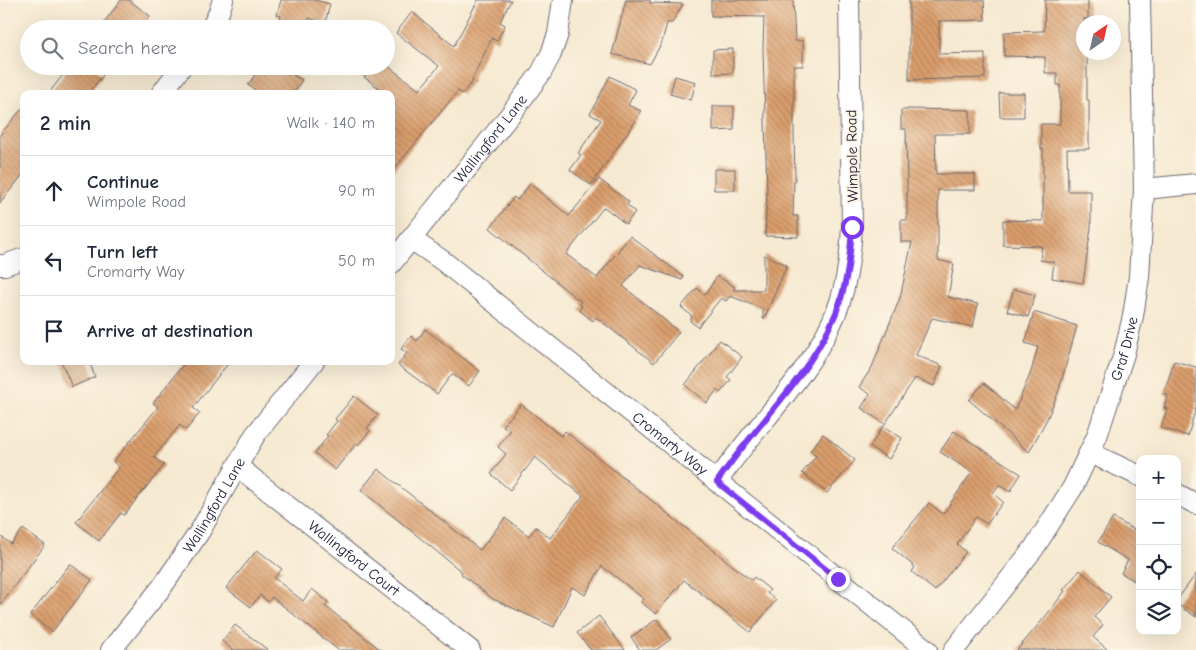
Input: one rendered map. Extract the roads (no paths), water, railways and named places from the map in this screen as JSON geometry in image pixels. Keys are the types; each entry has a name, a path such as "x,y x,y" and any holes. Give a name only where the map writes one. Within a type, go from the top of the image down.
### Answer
{"street":[{"path":"216,20 223,0"},
{"name":"Wallingford Lane","path":"395,259 541,73 551,54 558,34 563,0"},
{"name":"Wimpole Road","path":"717,482 731,461 807,366 831,324 846,280 851,253 852,219 849,0"},
{"name":"Graf Drive","path":"954,650 1034,548 1073,487 1097,436 1124,354 1133,316 1139,277 1144,189 1140,0"},
{"path":"164,90 175,75"},
{"path":"1144,189 1196,184"},
{"name":"Cromarty Way","path":"411,239 443,261 927,650"},
{"path":"0,265 20,259"},
{"name":"Wallingford Lane","path":"111,650 162,587 200,532 254,435 311,365"},
{"path":"1090,453 1136,474"},
{"name":"Wallingford Court","path":"237,466 470,650"},
{"path":"1181,496 1196,504"}]}
